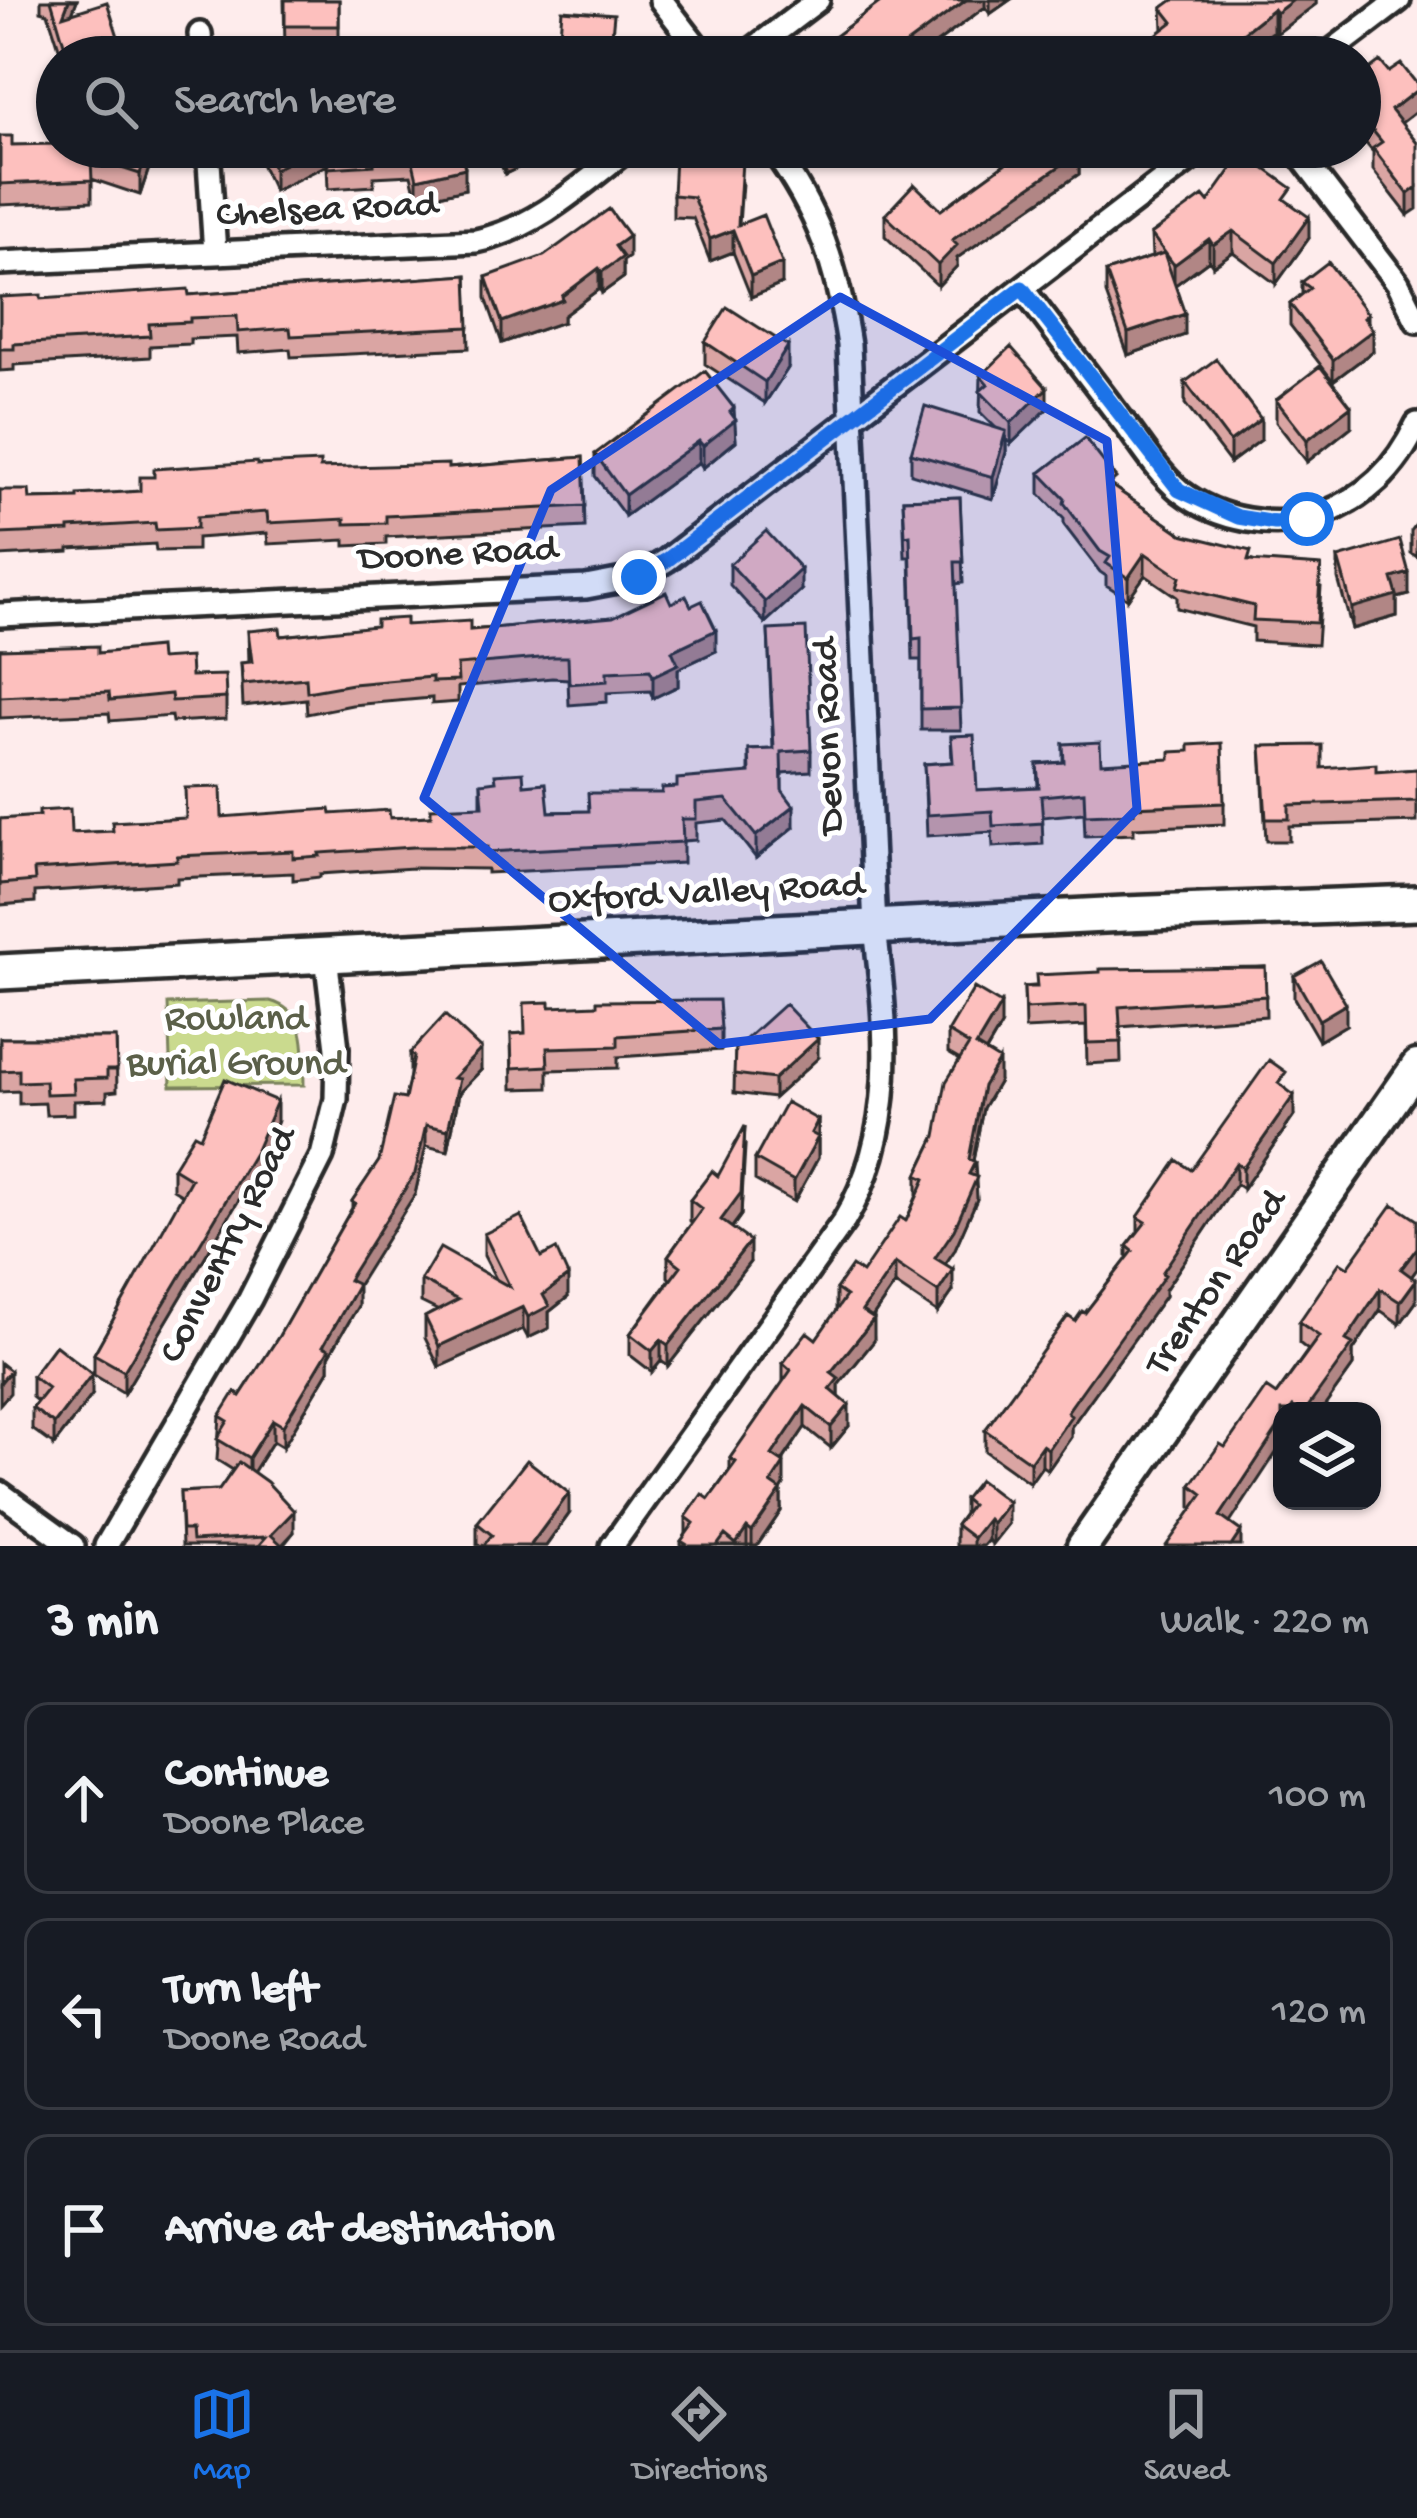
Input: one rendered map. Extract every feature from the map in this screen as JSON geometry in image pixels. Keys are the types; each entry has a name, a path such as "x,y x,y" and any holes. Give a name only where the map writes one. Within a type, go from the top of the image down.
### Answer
{"main road":[{"name":"Oxford Valley Road","path":"0,972 1417,903"},
{"name":"Trenton Road","path":"1083,1546 1417,1066"}],"street":[{"path":"661,0 689,36"},
{"path":"771,36 818,0"},
{"path":"1352,36 1400,0"},
{"path":"209,168 215,253"},
{"name":"Chelsea Road","path":"0,263 476,241 504,235 602,168"},
{"name":"Devon Road","path":"613,1546 861,1192 882,1118 885,1070 849,345 840,284 818,221 784,168"},
{"name":"Doone Road","path":"0,615 621,582 639,577 1179,168"},
{"path":"1310,168 1398,284 1417,321"},
{"path":"1022,288 1179,490 1238,517 1275,523 1307,519 1341,507 1387,472 1405,451 1417,424"},
{"name":"Conventry Road","path":"106,1546 250,1299 322,1156 336,1099 337,1065 326,956"},
{"path":"0,1493 74,1546"}],"highlighted area":[{"path":"840,297 1107,441 1137,809 930,1019 719,1044 424,798 551,490"}],"green space":[{"name":"Rowland Burial Ground","path":"270,1001 283,1006 298,1023 304,1085 171,1086 168,1004"}],"building":[{"path":"51,0 69,0 63,16 107,2 118,36 62,36"},
{"path":"285,0 339,0 339,26 285,26"},
{"path":"883,0 966,0 917,36 835,36"},
{"path":"1173,0 1293,0 1276,13 1273,9 1239,36 1155,36 1173,22 1162,8"},
{"path":"562,10 614,14 612,36 560,36"},
{"path":"1381,62 1389,72 1401,64 1417,84 1417,90 1391,110 1417,143 1417,187 1408,194 1381,159"},
{"path":"0,136 12,136 12,145 36,144 36,168 91,168 92,180 0,184"},
{"path":"414,168 465,168 417,179"},
{"path":"674,168 742,168 738,225 763,215 782,263 751,276 733,230 710,239 693,197 673,195"},
{"path":"999,168 1057,168 952,240 957,245 938,265 885,215 914,184 941,210"},
{"path":"1232,168 1264,168 1292,188 1284,199 1309,217 1276,263 1233,231 1213,245 1209,239 1174,265 1151,234 1203,196 1208,202"},
{"path":"609,209 629,236 615,246 623,257 602,272 599,268 562,296 563,300 502,322 486,277 544,256"},
{"path":"1164,253 1185,314 1128,333 1106,272"},
{"path":"1328,262 1368,314 1364,317 1373,330 1333,360 1290,304 1310,288 1302,282"},
{"path":"467,275 469,327 291,336 290,328 238,332 237,316 190,318 190,322 149,324 150,336 14,344 14,349 0,349 0,297 41,295 41,299 188,289 189,295"},
{"path":"727,307 788,346 765,382 705,342"},
{"path":"1011,347 1047,388 1011,423 980,391 988,384 981,376"},
{"path":"1216,359 1261,419 1230,442 1185,382"},
{"path":"1320,366 1351,406 1307,440 1276,400"},
{"path":"705,371 734,408 730,412 736,420 625,495 595,454"},
{"path":"925,406 1006,431 993,477 911,453"},
{"path":"1085,438 1116,478 1109,484 1182,534 1251,551 1248,561 1321,566 1317,623 1253,620 1254,606 1177,587 1180,577 1145,553 1128,578 1106,563 1110,557 1100,551 1065,499 1040,473"},
{"path":"583,457 585,506 386,516 386,523 345,524 345,519 268,523 267,512 197,517 197,528 156,530 155,523 0,534 0,490 29,490 30,499 140,491 140,477 154,477 154,469 257,462 320,462 320,468 448,464 448,468"},
{"path":"960,497 963,562 955,562 961,708 921,709 921,638 913,639 910,535 905,536 903,499"},
{"path":"766,531 801,569 765,602 730,564"},
{"path":"1400,540 1409,573 1392,578 1397,595 1352,608 1338,558"},
{"path":"666,592 671,603 686,596 691,606 702,601 716,630 672,651 678,664 653,676 650,670 607,672 607,681 569,684 568,657 552,657 457,665 458,681 432,682 432,677 307,692 306,678 243,684 241,663 252,662 248,631 280,628 281,636 376,626 376,620 406,618 406,625 470,621 470,630 613,617"},
{"path":"806,628 811,750 781,752 782,790 794,806 756,836 726,799 696,802 696,819 682,819 683,842 487,852 487,847 413,847 293,858 293,851 177,856 177,861 34,870 35,881 0,884 0,819 70,809 71,833 113,831 112,822 186,818 185,788 221,787 222,817 330,809 331,814 389,810 390,818 431,816 431,808 483,806 481,783 496,781 495,774 523,772 524,785 546,783 549,812 589,811 588,793 662,793 662,788 677,787 677,779 750,773 749,750 774,749 768,630"},
{"path":"98,646 98,653 159,647 160,659 190,657 191,676 225,675 226,698 172,701 171,694 110,700 109,692 0,697 0,649"},
{"path":"974,735 977,790 1039,787 1037,764 1064,762 1063,744 1100,742 1101,763 1170,759 1170,752 1189,751 1189,745 1222,743 1224,803 1134,807 1134,813 1085,815 1084,792 1041,796 1043,823 993,826 992,811 927,815 924,764 953,762 951,736"},
{"path":"1322,745 1322,768 1376,764 1376,772 1417,769 1417,801 1289,805 1289,819 1266,819 1261,746"},
{"path":"1321,961 1346,1004 1319,1020 1294,976"},
{"path":"1265,967 1266,996 1119,1007 1121,1042 1087,1043 1086,1006 1025,1009 1024,987 1037,987 1036,975 1100,969"},
{"path":"974,988 1001,1004 976,1046 999,1060 983,1086 969,1159 975,1162 969,1174 977,1177 954,1230 935,1258 953,1269 938,1292 895,1263 862,1311 874,1319 831,1372 839,1378 830,1389 849,1405 831,1427 805,1406 772,1455 784,1463 771,1483 781,1490 752,1532 747,1528 736,1544 725,1535 717,1546 684,1546 681,1541 694,1523 686,1517 702,1494 709,1499 736,1462 730,1458 791,1370 783,1363 807,1332 816,1339 846,1296 836,1289 852,1266 862,1273 900,1217 906,1221 925,1179 917,1175 936,1136 946,1082 969,1045 948,1032"},
{"path":"719,1000 721,1029 618,1036 618,1046 547,1048 548,1066 512,1068 511,1034 525,1033 524,1003 550,1002 550,1007 597,1005 597,1001"},
{"path":"785,1004 818,1039 774,1079 734,1074 735,1049"},
{"path":"445,1015 481,1049 453,1078 459,1079 448,1130 426,1125 415,1173 348,1280 358,1285 323,1346 329,1349 283,1426 273,1420 249,1458 217,1439 228,1421 220,1416 235,1392 240,1396 279,1336 379,1161 394,1097 405,1099 414,1057 410,1053"},
{"path":"0,1038 116,1038 117,1070 107,1070 107,1078 73,1079 74,1093 46,1094 45,1081 19,1082 19,1070 0,1071"},
{"path":"1269,1060 1286,1072 1278,1083 1294,1095 1243,1168 1236,1163 1162,1273 1165,1275 1067,1412 1071,1416 1048,1449 1042,1445 1030,1462 985,1430 1068,1316 1075,1321 1085,1313 1133,1251 1127,1246 1146,1222 1138,1217 1177,1160 1191,1170"},
{"path":"225,1079 277,1101 256,1150 124,1371 94,1354 191,1179 173,1168 194,1134 200,1137"},
{"path":"786,1102 818,1120 811,1133 818,1137 794,1181 755,1159"},
{"path":"745,1126 741,1193 721,1220 750,1241 668,1345 661,1340 652,1351 630,1334 681,1266 668,1256 702,1209 690,1200 712,1171 718,1176"},
{"path":"1393,1204 1417,1220 1417,1248 1401,1269 1416,1280 1400,1302 1380,1289 1346,1340 1353,1344 1311,1402 1273,1402 1273,1436 1220,1516 1241,1531 1231,1546 1166,1546 1203,1494 1191,1485 1220,1444 1225,1447 1266,1388 1276,1395 1319,1336 1299,1322 1340,1262 1348,1267"},
{"path":"521,1216 541,1257 556,1249 568,1276 543,1295 549,1306 528,1317 523,1307 439,1346 425,1317 458,1300 421,1280 440,1248 510,1287 484,1234"},
{"path":"55,1345 92,1374 54,1424 32,1408 48,1388 32,1376"},
{"path":"0,1363 10,1371 0,1383"},
{"path":"527,1460 569,1493 530,1546 483,1546 492,1535 477,1523"},
{"path":"239,1462 267,1482 294,1511 271,1535 283,1546 258,1546 266,1537 192,1541 191,1530 182,1530 180,1492 219,1490"},
{"path":"979,1480 1008,1502 973,1538 956,1525 971,1505 964,1499"}],"route":[{"path":"639,577 1022,288 1179,490 1238,517 1275,523 1307,519"}]}
